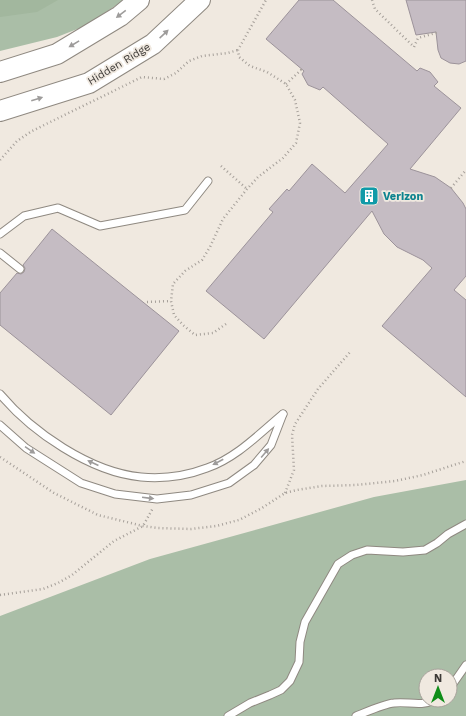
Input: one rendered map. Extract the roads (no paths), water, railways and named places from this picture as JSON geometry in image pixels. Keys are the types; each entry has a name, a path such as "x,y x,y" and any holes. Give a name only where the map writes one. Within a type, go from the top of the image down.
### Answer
{"main road":[{"path":"0,72 57,54 120,16 139,0"},
{"name":"Hidden Ridge","path":"0,111 90,83 153,44 200,0"}],"lane":[{"path":"0,234 24,216 58,208 100,226 185,210 208,181"},
{"path":"0,253 20,269"},
{"path":"0,394 41,434 70,452 106,469 140,477 174,477 207,468 238,452 283,414 271,445 254,465 229,483 191,495 157,499 115,494 80,483 26,448 0,425"},
{"path":"228,716 250,702 281,690 290,681 299,662 300,642 305,622 338,564 352,555 367,550 403,552 425,550 466,524"},
{"path":"458,676 466,665"},
{"path":"356,716 393,702 418,704"}],"place":[{"name":"Verizon","path":"369,196"}]}
